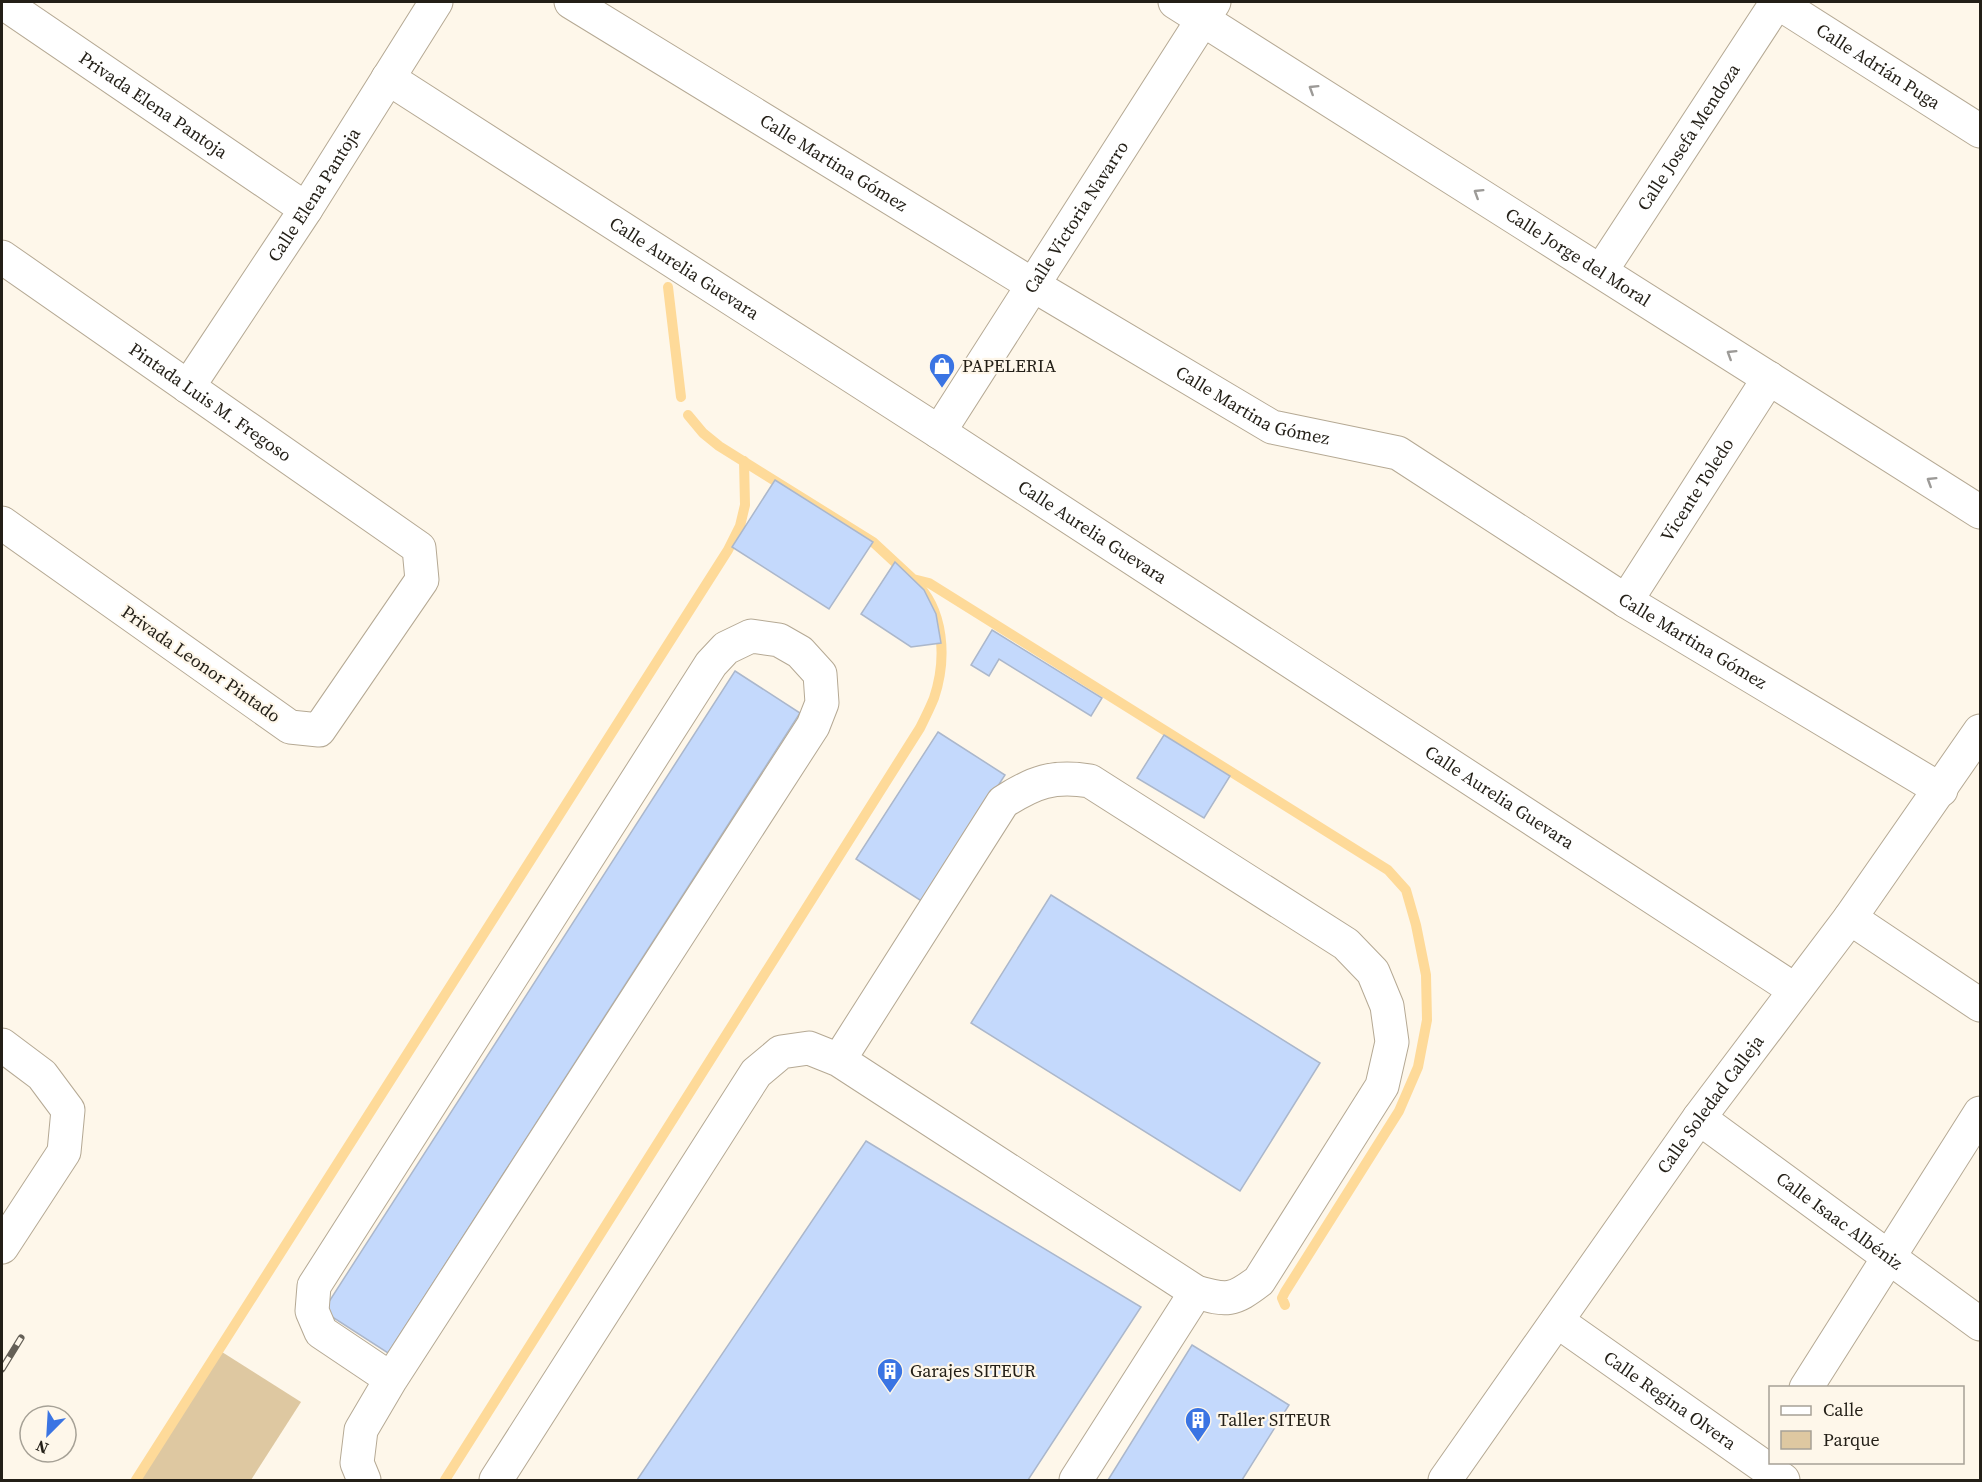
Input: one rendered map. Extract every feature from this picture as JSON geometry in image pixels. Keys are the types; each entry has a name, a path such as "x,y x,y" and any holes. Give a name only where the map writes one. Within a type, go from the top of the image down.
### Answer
{"street":[{"name":"Privada Elena Pantoja","path":"2,2 306,209"},
{"name":"Calle Elena Pantoja","path":"188,387 306,209 436,2"},
{"name":"Calle Martina Gómez","path":"571,2 1033,285 1272,427 1398,453 1626,601 1941,790"},
{"name":"Calle Jorge del Moral","path":"1175,2 1208,10 1601,272 1980,512"},
{"name":"Calle Adrián Puga","path":"1777,2 1980,131"},
{"name":"Calle Josefa Mendoza","path":"1601,272 1777,2"},
{"name":"Calle Victoria Navarro","path":"939,432 1208,10"},
{"name":"Calle Aurelia Guevara","path":"388,78 939,432 1796,990"},
{"name":"Pintada Luis M. Fregoso","path":"2,257 419,548"},
{"name":"Vicente Toledo","path":"1626,601 1769,378"},
{"name":"Privada Leonor Pintado","path":"2,523 290,727 319,730 422,580 419,548"},
{"path":"364,1480 357,1463 361,1430 813,726 822,703 819,674 800,652 778,640 751,636 726,648 711,664 314,1286 312,1311 321,1332 391,1380"},
{"name":"Calle Soledad Calleja","path":"1445,1480 1699,1118 1850,918 1980,731"},
{"path":"496,1480 756,1073 781,1052 809,1048 839,1060 1196,1292 1219,1299 1241,1295 1258,1281 1382,1086 1392,1042 1387,1006 1373,972 1347,944 1090,782 1069,778 1026,787 1004,802 839,1060"},
{"path":"1850,918 1980,1005"},
{"path":"2,1045 42,1075 68,1110 64,1152 2,1247"},
{"path":"1807,1386 1980,1113"},
{"name":"Calle Isaac Albéniz","path":"1699,1118 1980,1324"},
{"path":"1076,1480 1196,1292"},
{"name":"Calle Regina Olvera","path":"1557,1321 1764,1467"}],"green space":[{"path":"222,1352 301,1402 251,1480 141,1480"}],"building":[{"path":"775,480 873,542 829,609 732,547"},
{"path":"895,562 924,590 936,614 941,643 911,647 861,614"},
{"path":"992,630 1102,698 1091,716 999,659 989,676 971,665"},
{"path":"735,671 800,713 388,1353 323,1311"},
{"path":"938,732 1005,775 923,902 856,859"},
{"path":"1164,735 1230,776 1204,818 1137,778"},
{"path":"1051,895 1320,1063 1240,1191 971,1023"},
{"name":"Garajes SITEUR","path":"866,1141 1141,1307 1028,1480 637,1480"},
{"name":"Taller SITEUR","path":"1192,1345 1289,1405 1242,1480 1108,1480"}],"waterway":[{"path":"668,287 681,397"},
{"path":"688,415 703,433 719,446 873,542 913,579 929,583 1388,870 1406,890 1426,975 1427,1020 1418,1067 1399,1111 1285,1292 1282,1298 1285,1305"},
{"path":"136,1480 728,550 740,526 745,505 744,461"},
{"path":"445,1480 920,728 934,698 942,651 932,605 913,580"}],"railway":[{"path":"2,1369 21,1338"}],"place":[{"name":"PAPELERIA","path":"942,389"},
{"name":"Garajes SITEUR","path":"890,1394"},
{"name":"Taller SITEUR","path":"1198,1443"}]}
